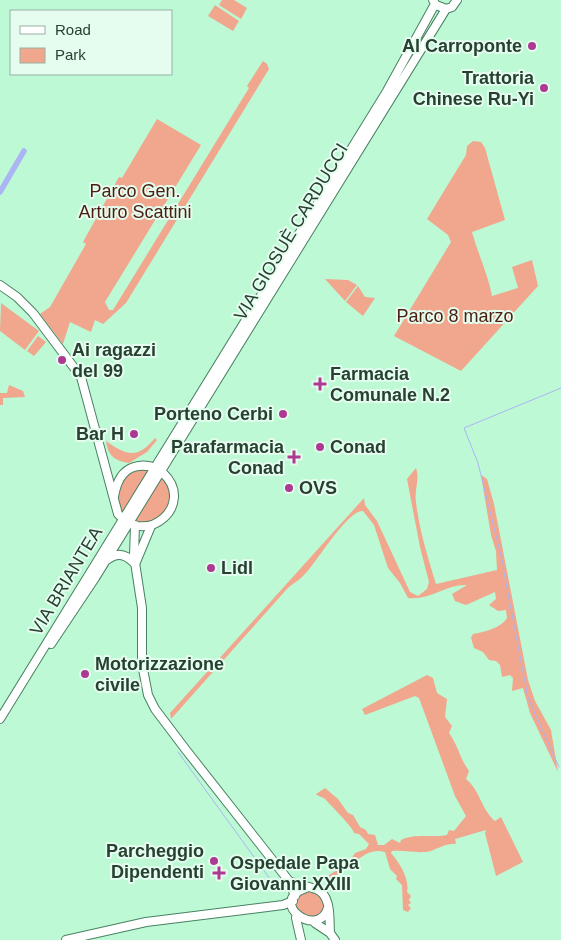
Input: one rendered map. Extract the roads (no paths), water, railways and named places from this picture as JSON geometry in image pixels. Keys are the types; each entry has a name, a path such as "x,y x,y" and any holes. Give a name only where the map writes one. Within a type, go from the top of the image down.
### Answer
{"main road":[{"name":"VIA GIOSUÈ CARDUCCI","path":"157,469 446,9 452,7 457,0"},
{"name":"VIA GIOSUÈ CARDUCCI","path":"128,522 157,469 387,91 434,2 446,9"},
{"path":"0,285 17,297 33,313 81,376 106,456"},
{"path":"92,413 118,514 128,522 151,526"},
{"path":"114,497 116,485 126,472 135,466 157,469 168,479 173,488 172,508 166,517 151,526 135,564"},
{"path":"128,522 142,608 142,664 148,695 155,709 186,750 289,881 294,899 294,914 301,939"},
{"name":"VIA BRIANTEA","path":"0,719 38,660 43,658 128,522"},
{"name":"VIA BRIANTEA","path":"38,660 38,654 128,522"},
{"name":"VIA BRIANTEA","path":"104,563 113,555 120,555 128,556 135,564"},
{"path":"289,881 306,888 315,888 322,892 327,899 330,933"},
{"path":"66,940 146,922 283,906 306,888"},
{"path":"283,906 301,922 312,924 330,933 335,940"},
{"path":"301,939 312,924 325,916 328,908"}],"waterway":[{"path":"0,192 24,151"},
{"path":"504,568 478,463 464,428 561,388"},
{"path":"504,572 528,698 559,767"},
{"path":"178,752 275,886"}],"place":[{"name":"Al Carroponte","path":"532,46"},
{"name":"Trattoria Chinese Ru-Yi","path":"544,88"},
{"name":"Ai ragazzi del 99","path":"62,360"},
{"name":"Farmacia Comunale N.2","path":"320,384"},
{"name":"Porteno Cerbi","path":"283,414"},
{"name":"Bar H","path":"134,434"},
{"name":"Conad","path":"320,447"},
{"name":"Parafarmacia Conad","path":"294,457"},
{"name":"OVS","path":"289,488"},
{"name":"Lidl","path":"211,568"},
{"name":"Motorizzazione civile","path":"85,674"},
{"name":"Parcheggio Dipendenti","path":"214,861"},
{"name":"Ospedale Papa Giovanni XXIII","path":"219,873"}],"park label":[{"name":"Parco Gen. Arturo Scattini","path":"135,201"},
{"name":"Parco 8 marzo","path":"455,316"}]}
